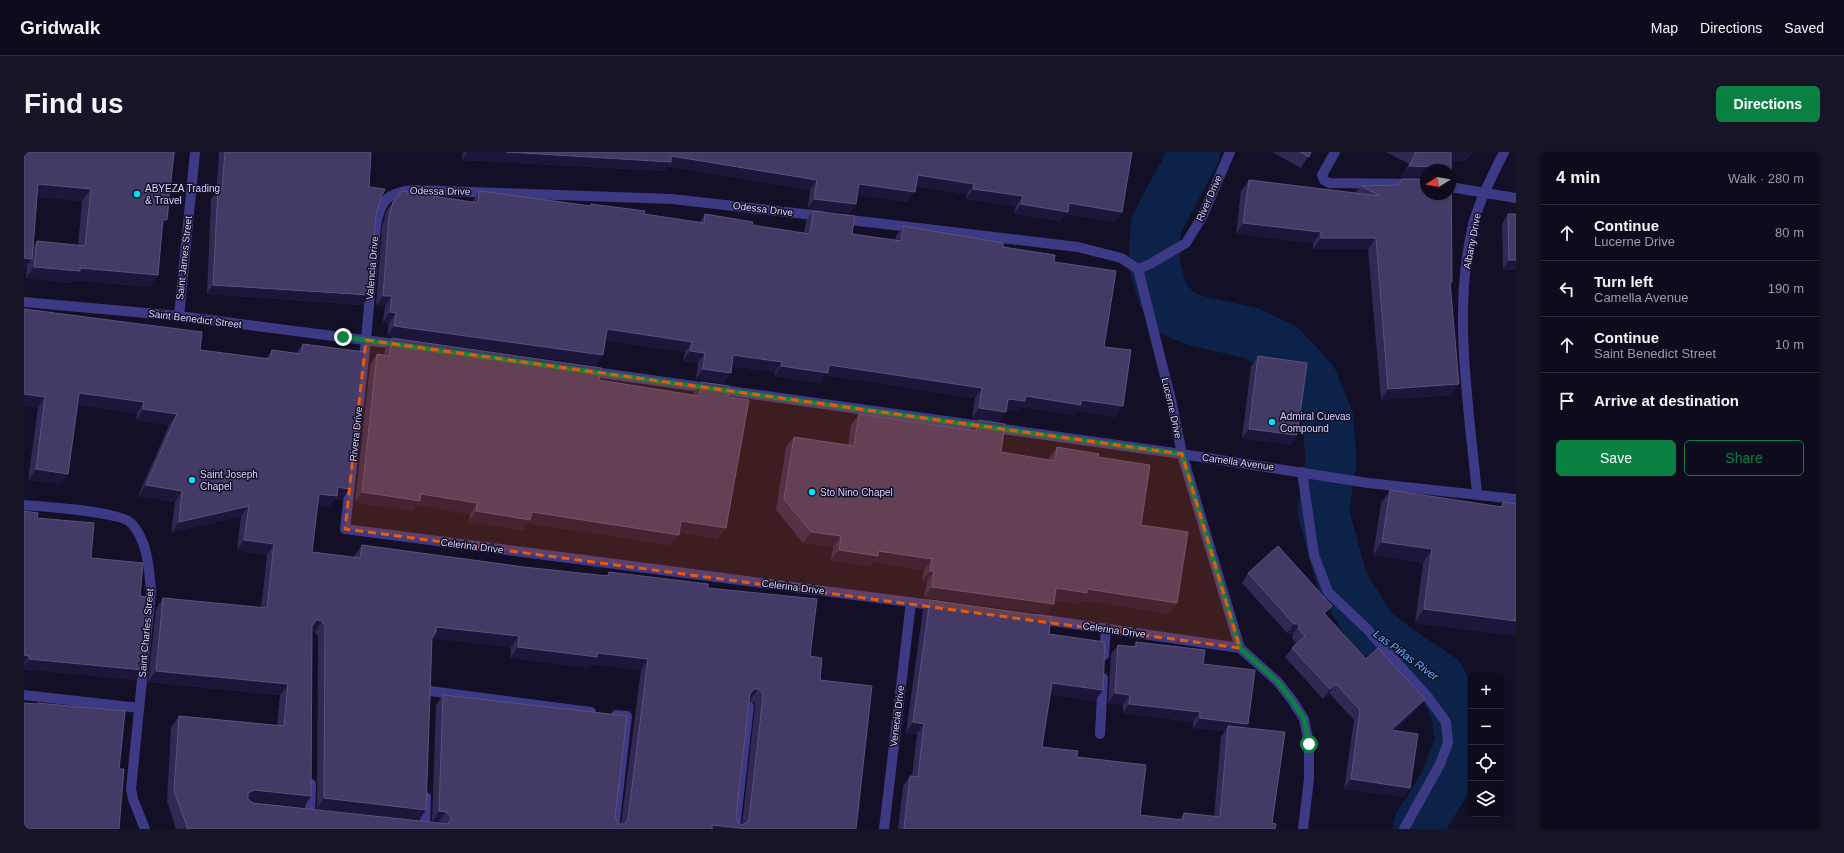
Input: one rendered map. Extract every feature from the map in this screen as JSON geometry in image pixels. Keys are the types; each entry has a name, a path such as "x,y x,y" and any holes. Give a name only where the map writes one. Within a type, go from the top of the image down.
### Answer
{"street":[{"name":"Saint James Street","path":"178,316 195,152"},
{"name":"River Drive","path":"1138,268 1150,264 1186,243 1202,217 1230,152"},
{"path":"1335,152 1322,175 1324,180 1329,182 1420,184"},
{"name":"Albany Drive","path":"1477,494 1462,332 1464,287 1473,225 1483,193 1504,152"},
{"path":"1456,188 1516,198"},
{"name":"Odessa Drive","path":"385,199 398,192 413,190 672,198 1078,247 1121,258 1138,268"},
{"name":"Valencia Drive","path":"366,340 376,225 379,210 385,199"},
{"name":"Lucerne Drive","path":"1138,268 1171,400 1182,454 1240,648"},
{"name":"Saint Benedict Street","path":"24,302 178,316 366,340"},
{"path":"366,340 414,346"},
{"name":"Rivera Drive","path":"345,529 366,340"},
{"name":"Camella Avenue","path":"580,370 1182,454 1368,483 1516,499"},
{"path":"1302,472 1314,555 1328,592 1366,628 1427,696 1446,722 1448,743 1440,764 1404,829"},
{"name":"Saint Charles Street","path":"24,505 111,515 132,523 142,540 148,561 151,591 131,789 133,799 145,829"},
{"name":"Celerina Drive","path":"345,529 950,607"},
{"name":"Venecia Drive","path":"884,829 910,602"},
{"name":"Celerina Drive","path":"1028,618 1240,648"},
{"path":"1100,734 1106,628"},
{"path":"1240,648 1278,682 1304,719 1309,744 1309,779 1303,829"},
{"path":"430,691 627,716 614,829"},
{"path":"24,695 139,708"},
{"path":"735,829 749,706"},
{"path":"311,775 311,814"},
{"path":"427,790 422,827 437,829"}],"highlighted area":[{"path":"366,340 1182,454 1240,648 345,529"}],"building":[{"path":"24,152 174,152 167,220 163,219 158,275 80,268 80,271 34,267 37,241 85,246 91,189 38,184 32,259 24,258"},
{"path":"225,152 371,152 369,187 385,189 376,215 369,295 213,285 218,189 222,189"},
{"path":"506,152 1132,152 1122,212 1069,203 1068,212 1021,204 1023,196 973,189 974,184 918,175 915,192 859,184 856,204 814,199 817,180 671,156 671,162"},
{"path":"1300,152 1311,152 1309,157"},
{"path":"1414,152 1451,152 1451,164 1420,164 1420,166 1409,166 1416,153"},
{"path":"1402,179 1420,179 1420,200 1451,200 1452,282 1450,282 1459,384 1388,389 1376,238 1321,238 1321,232 1243,223 1249,180 1380,196 1361,186 1398,185"},
{"path":"402,191 478,203 479,191 591,206 591,204 645,211 644,214 704,223 705,214 753,222 752,225 810,234 813,211 855,216 852,234 901,241 903,226 1003,243 1003,247 1055,255 1054,262 1116,271 1104,347 1131,350 1123,406 1081,400 1081,405 1026,396 1025,401 1008,399 1006,412 979,408 982,388 829,365 828,373 781,366 782,362 733,355 731,373 703,369 705,353 690,351 692,342 607,329 603,355 394,326 396,313 390,312 392,296 383,296 389,216 393,202"},
{"path":"1508,214 1516,214 1516,260 1509,260"},
{"path":"24,309 202,332 200,350 270,359 272,350 301,354 303,344 365,352 349,489 338,487 337,496 319,494 312,552 360,558 362,545 524,567 608,576 609,572 708,584 708,588 817,599 810,656 822,658 820,680 872,686 856,829 747,829 712,825 712,829 188,829 174,791 179,716 284,726 288,684 156,671 163,598 267,608 274,544 244,540 249,506 179,522 182,491 146,485 177,414 143,409 144,402 79,393 68,474 36,469 45,397 24,394","holes":["316,620 322,621 325,626 324,798 426,810 432,638 436,632 436,627 519,636 518,647 597,657 597,653 648,659 628,819 625,824 618,824 615,817 627,716 443,695 439,811 446,812 450,815 451,819 448,824 253,803 248,799 248,793 254,790 311,796 312,626","754,689 758,689 762,692 763,696 749,819 748,822 742,825 738,823 736,817 750,694"]},
{"path":"392,338 601,368 599,380 699,396 701,382 729,386 728,397 749,400 726,528 681,521 679,535 532,512 530,520 476,511 477,503 421,494 420,501 362,492 377,354 389,356"},
{"path":"1258,356 1307,363 1297,435 1249,429"},
{"path":"859,414 976,431 978,420 1005,424 1001,452 1055,461 1057,447 1099,454 1098,457 1150,465 1141,525 1188,532 1177,603 1087,589 1087,593 1056,588 1054,604 932,587 934,571 930,571 932,559 878,551 878,556 839,550 841,536 811,532 784,499 794,437 854,446"},
{"path":"1390,490 1502,507 1503,502 1516,504 1516,621 1424,609 1432,549 1382,542"},
{"path":"24,511 38,513 37,518 94,523 91,558 143,563 140,596 150,598 143,670 29,659 29,656 24,655"},
{"path":"1278,546 1332,606 1324,613 1366,659 1378,648 1425,699 1391,730 1418,734 1410,788 1351,779 1360,710 1336,684 1330,689 1292,648 1305,636 1299,629 1299,624 1294,624 1248,573"},
{"path":"930,600 1051,617 1049,634 1105,642 1103,690 1052,683 1042,747 1078,751 1077,757 1146,765 1140,815 1183,820 1184,813 1220,817 1228,726 1285,732 1272,823 1276,824 1275,829 904,829 910,776 918,777 924,724 913,722"},
{"path":"1136,642 1205,650 1203,664 1255,670 1248,724 1200,718 1200,712 1129,704 1130,695 1115,693 1118,645 1136,647"},
{"path":"24,703 125,711 119,769 124,769 119,829 24,829"}],"waterway":[{"name":"Las Piñas River","path":"1195,152 1156,225 1154,264 1163,295 1177,313 1197,321 1251,333 1282,348 1312,380 1328,419 1331,462 1323,511 1342,581 1371,629 1399,651 1440,678 1456,710 1461,741 1446,781 1418,829"}],"place":[{"name":"ABYEZA Trading & Travel","path":"137,194"},
{"name":"Admiral Cuevas Compound","path":"1272,422"},
{"name":"Saint Joseph Chapel","path":"192,480"},
{"name":"Sto Nino Chapel","path":"812,492"}],"route":[{"path":"343,337 1182,454 1240,648 1278,682 1292,700 1304,719 1309,744"}]}
